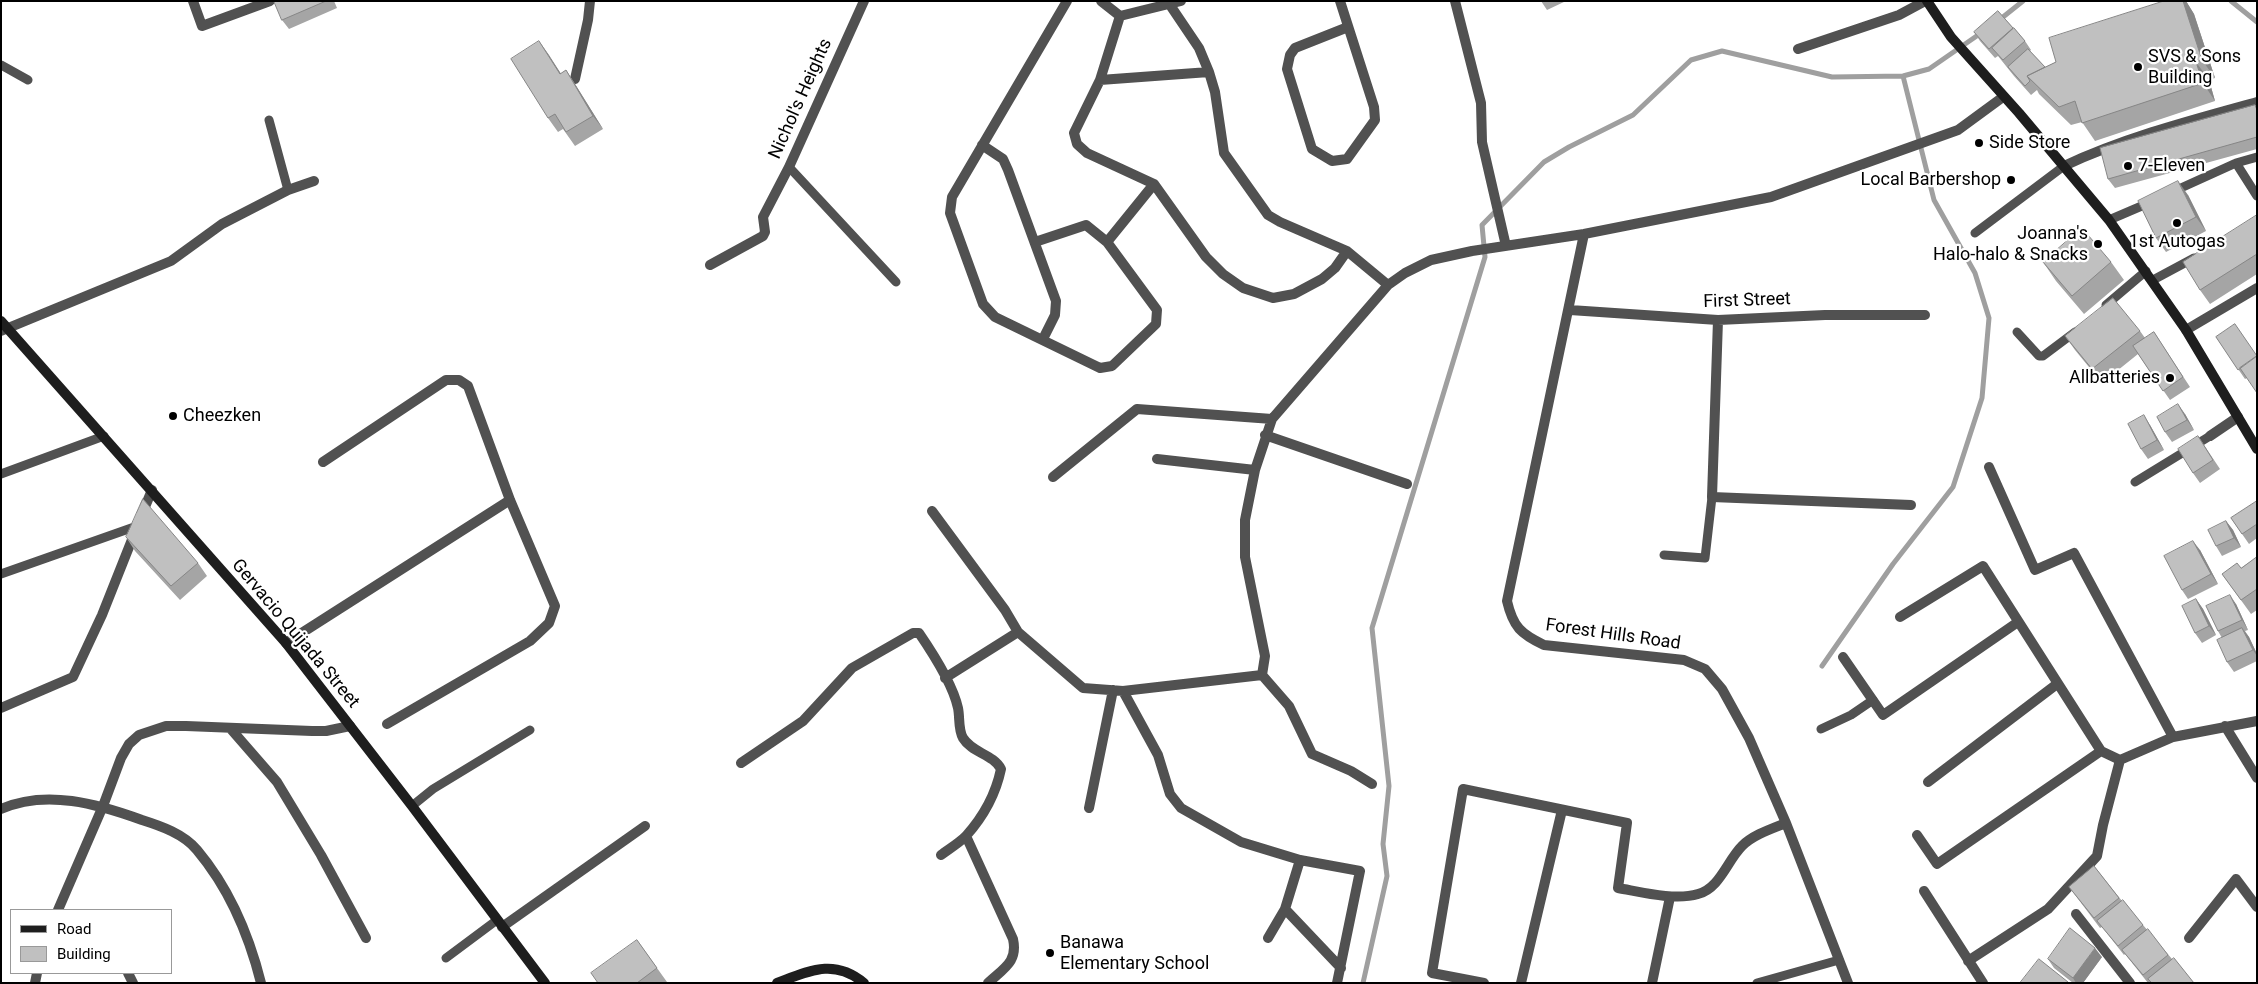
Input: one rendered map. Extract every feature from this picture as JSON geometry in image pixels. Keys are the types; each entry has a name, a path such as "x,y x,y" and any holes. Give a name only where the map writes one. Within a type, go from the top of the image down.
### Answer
{"street":[{"path":"193,1 202,26 270,1"},
{"path":"575,79 588,20 590,1"},
{"name":"Nichol's Heights","path":"710,265 763,236 766,228 763,217 790,167 864,1"},
{"path":"1035,242 1086,225 1107,242 1157,310 1156,324 1112,366 1100,368 995,317 983,304 950,213 952,197 1067,1"},
{"path":"1101,1 1120,16"},
{"path":"1120,16 1181,1"},
{"path":"1340,1 1374,107 1375,120 1347,159 1332,161 1312,149 1287,69 1290,55 1295,48 1348,27"},
{"path":"1456,1 1481,103 1482,142 1499,215 1502,246"},
{"path":"1798,49 1899,15 1926,1 1954,42 1974,62 2109,220 2153,280 2186,330 2257,449"},
{"path":"1170,5 1199,48 1209,72 1215,92 1224,153 1268,214 1280,222 1347,251 1388,285"},
{"path":"1120,16 1100,80 1074,133 1077,144 1086,153 1154,184 1206,257 1223,274 1244,288 1272,298 1294,294 1322,279 1335,268 1347,251"},
{"path":"1100,80 1209,72"},
{"path":"1262,675 1266,656 1245,557 1245,520 1255,470 1265,435 1272,419 1388,285 1405,273 1431,260 1472,250 1584,234 1771,197 1958,130 2003,97"},
{"path":"2064,166 2170,126 2257,102"},
{"path":"982,145 1002,159 1056,301 1055,315 1042,339"},
{"path":"3,327 171,261 222,224 288,190 314,182"},
{"path":"1107,242 1154,184"},
{"name":"Forest Hills Road","path":"1584,234 1570,310 1507,601 1511,617 1524,636 1544,645 1684,660 1705,669 1722,689 1749,738 1786,823 1848,983"},
{"path":"2186,330 2257,288"},
{"name":"First Street","path":"1570,310 1718,320 1825,315 1925,315"},
{"path":"1718,320 1712,497 1911,505"},
{"name":"Gervacio Quijada Street","path":"3,327 104,436 286,643 545,983"},
{"path":"323,462 446,380 459,380 468,386 510,500 556,606 549,623 530,641 387,724"},
{"path":"1053,476 1137,410 1272,419"},
{"path":"2210,436 2238,417"},
{"path":"1265,435 1407,484"},
{"path":"1157,459 1255,470"},
{"path":"1989,466 2035,570 2074,553 2173,737"},
{"path":"1,708 73,677 102,615 152,490"},
{"path":"286,643 510,500"},
{"path":"932,512 1005,610 1018,632 1083,688 1118,691 1262,675"},
{"path":"1900,617 1983,566 2101,751 2120,760 2173,737 2257,720"},
{"path":"1844,657 1883,715 2018,622"},
{"path":"945,678 1018,632"},
{"path":"741,763 803,721 852,668 913,633 918,633 945,678 958,707 962,737 968,744 997,762 1002,769 998,786 988,805 966,836 941,855"},
{"path":"1262,675 1289,706 1312,754 1351,771 1372,784"},
{"path":"1928,782 2057,684"},
{"path":"1088,808 1118,691"},
{"path":"1118,691 1158,755 1170,794 1181,808 1241,842 1300,860 1360,870 1338,983"},
{"path":"58,909 103,806 121,758 129,744 139,735 166,726 326,731 350,726"},
{"path":"2225,726 2257,778"},
{"path":"230,728 277,782 321,855 366,938"},
{"path":"1917,835 1937,864 2101,751"},
{"path":"1968,961 2048,909 2097,856 2120,760"},
{"path":"1484,983 1432,973 1463,788 1627,823 1618,888 1670,897 1698,895 1710,889 1742,846 1757,836 1786,823"},
{"path":"1,809 9,805 46,800 103,806 160,826 182,837 197,850 238,916 252,946 261,983"},
{"path":"1521,983 1562,810"},
{"path":"500,923 645,826"},
{"path":"966,836 1014,944 1015,954 1008,964 988,983"},
{"path":"1268,938 1285,909 1300,860"},
{"path":"2189,938 2236,879 2257,907"},
{"path":"1924,891 1983,983"},
{"path":"1652,983 1670,897"},
{"path":"1285,909 1341,968"},
{"path":"2076,914 2130,983"},
{"path":"777,983 814,968 835,968 857,977 864,983"}],"lane":[{"path":"1,65 28,80"},
{"path":"269,120 288,190"},
{"path":"2109,220 2236,163 2257,157"},
{"path":"2236,163 2257,196"},
{"path":"1975,233 2064,166"},
{"path":"790,167 896,282"},
{"path":"2153,280 2201,254"},
{"path":"2096,314 2146,271"},
{"path":"2017,332 2039,356 2043,356 2082,326"},
{"path":"1,474 104,436"},
{"path":"2135,482 2210,436"},
{"path":"1664,555 1705,558 1712,497"},
{"path":"1,574 137,526"},
{"path":"1821,729 1851,715 1873,700"},
{"path":"412,806 433,789 530,730"},
{"path":"446,958 500,923"},
{"path":"1757,983 1839,960"}],"building":[{"path":"274,1 326,1 282,20"},
{"name":"SVS & Sons Building","path":"2164,1 2183,1 2202,60 2196,62 2203,83 2082,123 2075,101 2059,107 2027,76 2056,62 2049,38"},
{"path":"1998,11 2013,28 1989,49 1974,32"},
{"path":"2014,28 2025,41 2003,60 1992,48"},
{"path":"539,41 560,74 566,70 593,116 566,132 555,114 548,118 511,59"},
{"path":"2028,49 2045,67 2027,76 2030,81 2025,86 2008,67"},
{"path":"2255,105 2257,110 2257,137 2108,179 2100,148"},
{"path":"2178,181 2196,217 2156,238 2138,201"},
{"path":"2257,215 2257,254 2200,290 2183,262"},
{"path":"2082,228 2111,262 2072,296 2043,262"},
{"path":"2113,298 2140,331 2092,369 2065,336"},
{"path":"2235,324 2257,356 2238,370 2216,337"},
{"path":"2154,332 2183,377 2163,391 2133,346"},
{"path":"2257,356 2257,393 2240,368"},
{"path":"2178,404 2187,420 2165,432 2157,417"},
{"path":"2144,415 2157,440 2141,449 2128,424"},
{"path":"2198,436 2213,460 2193,473 2178,449"},
{"path":"143,499 198,563 171,586 126,537"},
{"path":"2257,501 2257,524 2242,534 2231,518"},
{"path":"2226,521 2234,538 2216,546 2208,530"},
{"path":"2193,541 2211,574 2182,590 2164,556"},
{"path":"2257,557 2257,589 2241,600 2222,574 2237,563 2241,568"},
{"path":"2230,595 2242,620 2218,631 2206,606"},
{"path":"2196,599 2209,626 2195,633 2182,606"},
{"path":"2242,628 2253,650 2227,662 2217,640"},
{"path":"2094,866 2119,898 2094,918 2069,887"},
{"path":"2123,900 2143,925 2118,946 2097,921"},
{"path":"2070,928 2095,948 2073,978 2048,959"},
{"path":"2148,929 2168,955 2143,975 2122,950"},
{"path":"637,940 657,968 637,983 598,983 591,973"},
{"path":"2174,958 2194,983 2152,983 2148,979"},
{"path":"2039,959 2068,982 2068,983 2020,983"}],"waterway":[{"path":"1998,21 2023,1"},
{"path":"2231,1 2257,22"},
{"path":"1363,983 1387,876 1383,844 1389,786 1372,628 1485,257 1482,225 1544,162 1569,147 1633,115 1691,60 1722,51 1832,77 1903,76 1929,69 1981,33"},
{"path":"1822,666 1893,564 1953,487 1982,398 1989,318 1975,273 1934,200 1903,76"}],"place":[{"name":"SVS & Sons Building","path":"2138,67"},
{"name":"Side Store","path":"1979,143"},
{"name":"7-Eleven","path":"2128,166"},
{"name":"Local Barbershop","path":"2011,180"},
{"name":"1st Autogas","path":"2177,223"},
{"name":"Joanna's Halo-halo & Snacks","path":"2098,244"},
{"name":"Allbatteries","path":"2170,378"},
{"name":"Cheezken","path":"173,416"},
{"name":"Banawa Elementary School","path":"1050,953"}]}
